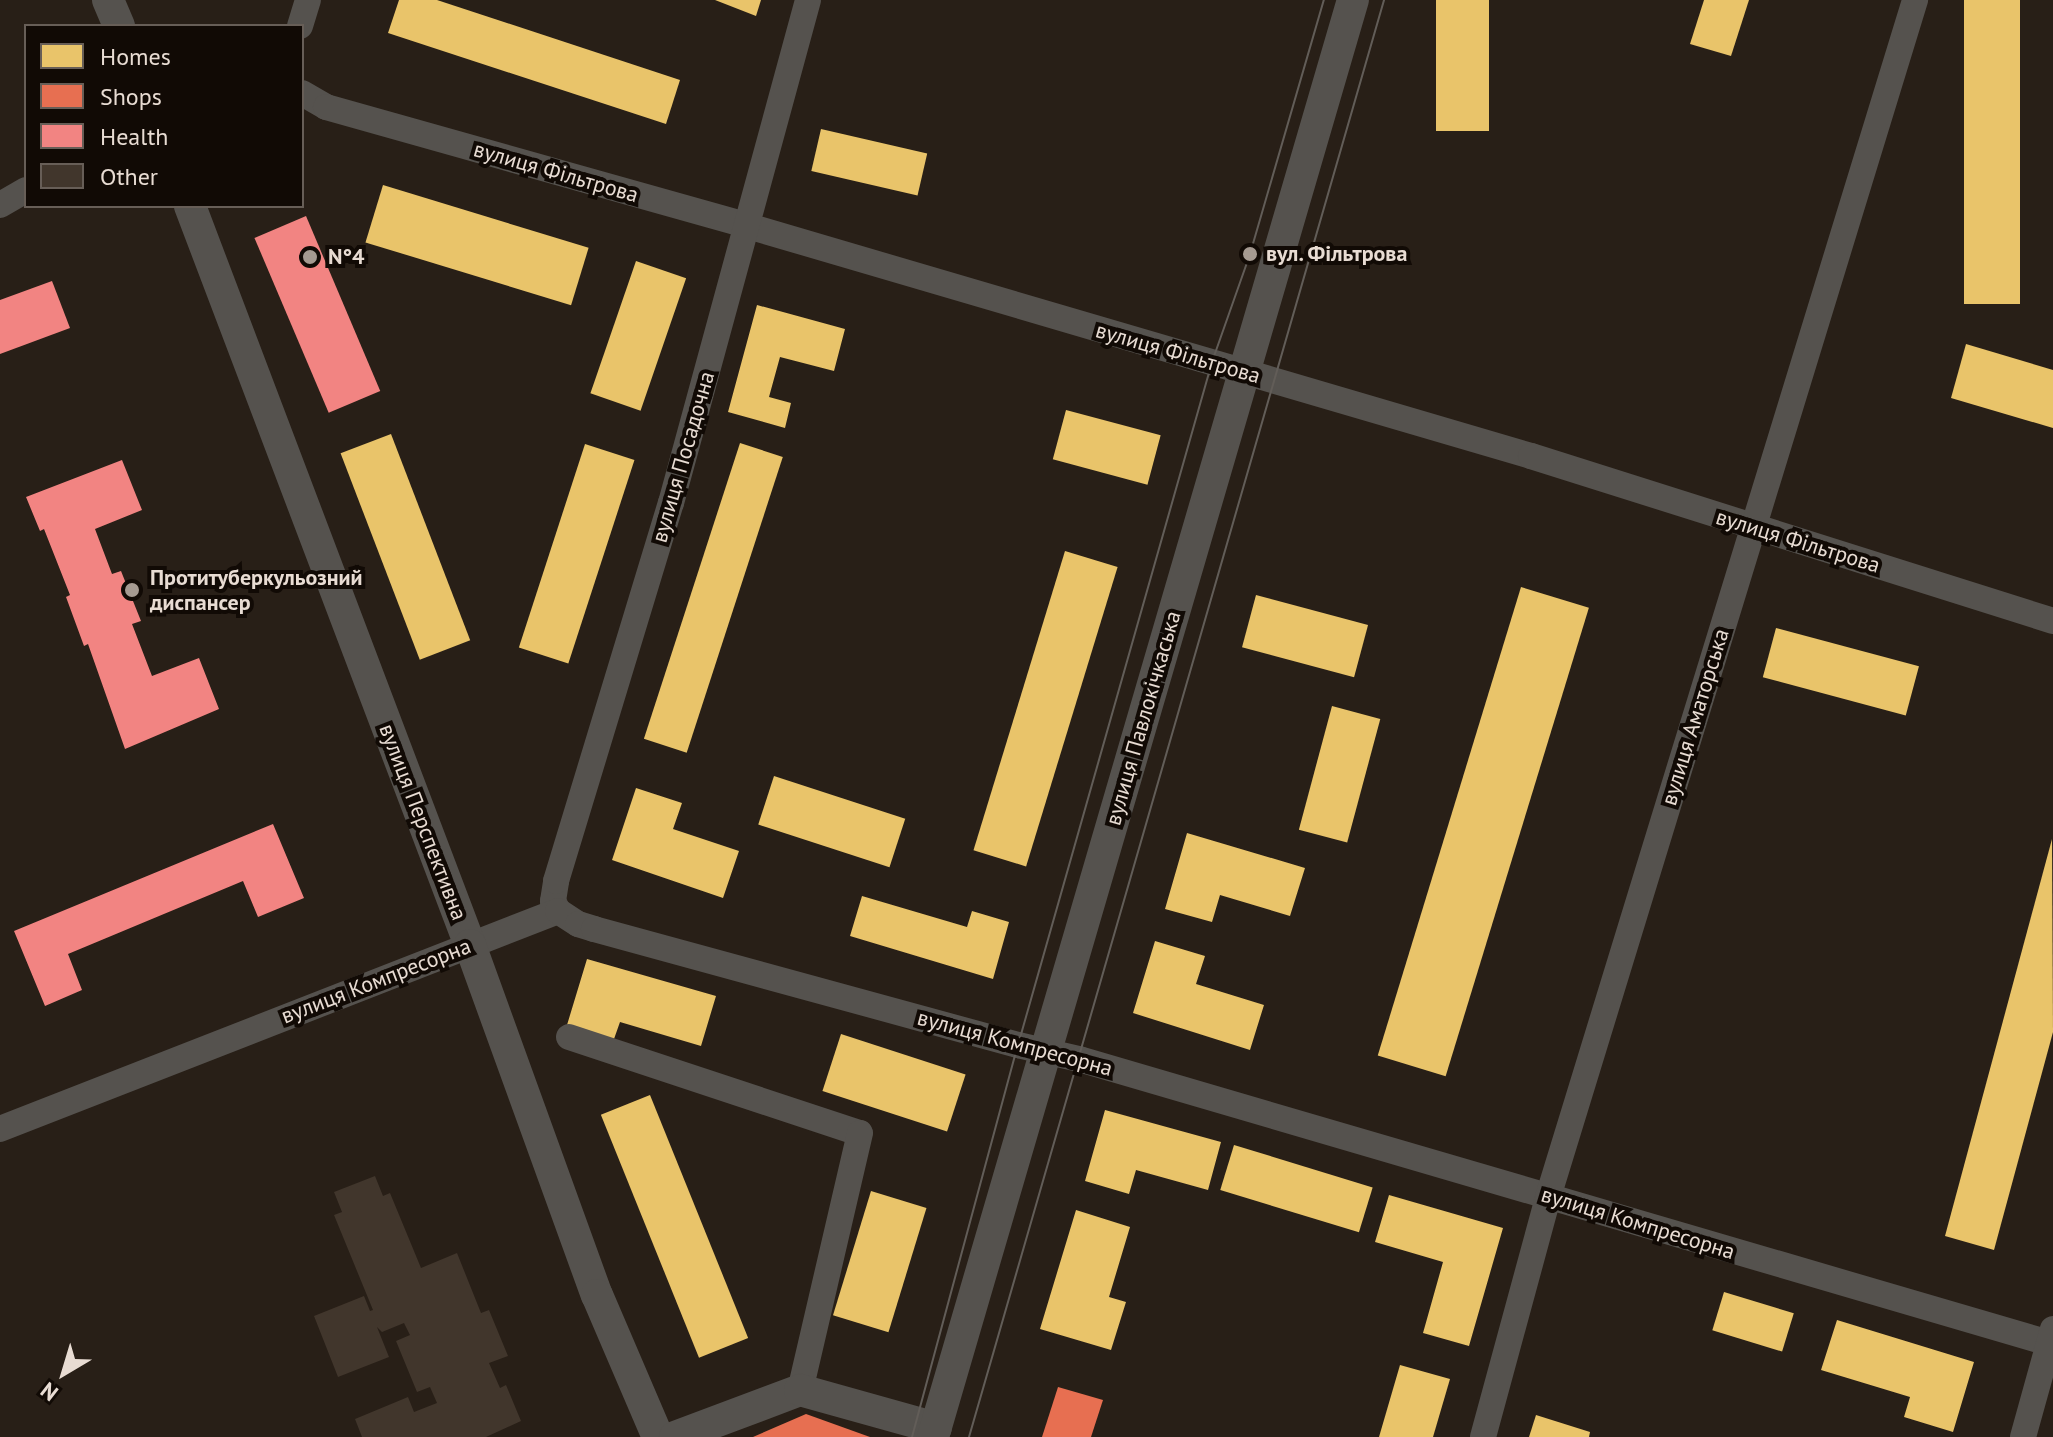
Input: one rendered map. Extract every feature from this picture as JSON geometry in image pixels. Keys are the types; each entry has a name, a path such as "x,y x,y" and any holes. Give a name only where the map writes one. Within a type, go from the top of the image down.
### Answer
{"street":[{"path":"108,0 118,24"},
{"path":"301,24 308,0"},
{"name":"вулиця Посадочна","path":"558,911 553,901 556,881 671,503 748,226 783,80 808,0"},
{"name":"вулиця Павлокічкаська","path":"934,1433 1353,0"},
{"name":"вулиця Аматорська","path":"1483,1437 1548,1197 1915,0"},
{"name":"вулиця Фільтрова","path":"304,94 326,107 748,226 1531,456 2053,621"},
{"path":"0,205 24,191"},
{"name":"вулиця Перспективна","path":"191,208 470,945 597,1295 658,1437"},
{"name":"вулиця Компресорна","path":"0,1129 558,911 578,924 594,929 1046,1050 1548,1197 2051,1335"},
{"path":"569,1037 860,1133 800,1390"},
{"path":"2023,1437 2051,1335"},
{"path":"675,1437 800,1390 934,1433"}],"building: Homes":[{"path":"399,0 437,0 680,80 666,124 388,33"},
{"path":"715,0 761,0 756,16"},
{"path":"1436,0 1489,0 1489,131 1436,131"},
{"path":"1704,0 1749,0 1731,56 1690,44"},
{"path":"1964,0 2020,0 2020,304 1964,304"},
{"path":"821,129 927,154 918,195 811,171"},
{"path":"383,185 589,248 571,305 365,242"},
{"path":"636,261 686,278 641,411 590,393"},
{"path":"757,305 845,329 834,371 780,357 769,397 791,403 785,428 728,412"},
{"path":"1966,344 2053,370 2053,428 1951,398"},
{"path":"1066,410 1161,435 1147,485 1053,459"},
{"path":"391,434 470,640 420,660 341,453"},
{"path":"740,443 783,457 687,753 644,739"},
{"path":"585,444 634,460 568,664 519,648"},
{"path":"1065,551 1118,567 1026,866 973,850"},
{"path":"1521,587 1589,608 1446,1076 1378,1056"},
{"path":"1256,595 1368,625 1354,677 1242,647"},
{"path":"1776,628 1919,666 1906,716 1763,677"},
{"path":"1332,706 1380,719 1347,843 1299,830"},
{"path":"774,776 905,819 889,867 758,825"},
{"path":"636,788 682,803 673,829 739,851 723,898 612,860"},
{"path":"1187,833 1305,868 1290,916 1220,895 1212,922 1165,909"},
{"path":"2052,839 2053,1032 1994,1250 1945,1236"},
{"path":"862,896 967,927 972,911 1009,922 993,979 850,936"},
{"path":"1155,941 1205,956 1196,984 1264,1005 1250,1050 1133,1013"},
{"path":"587,959 716,996 701,1046 620,1022 614,1039 567,1025"},
{"path":"841,1034 966,1074 947,1132 822,1091"},
{"path":"650,1095 748,1338 699,1358 601,1115"},
{"path":"1105,1110 1221,1142 1208,1190 1136,1170 1129,1194 1085,1181"},
{"path":"1234,1145 1373,1187 1359,1232 1220,1190"},
{"path":"871,1191 926,1208 888,1332 833,1315"},
{"path":"1389,1195 1503,1228 1469,1346 1423,1333 1443,1262 1375,1242"},
{"path":"1076,1210 1130,1227 1109,1297 1126,1302 1111,1350 1040,1329"},
{"path":"1724,1292 1794,1313 1782,1352 1712,1330"},
{"path":"1837,1320 1974,1362 1953,1432 1904,1417 1910,1397 1821,1370"},
{"path":"1400,1365 1450,1379 1433,1437 1379,1437"},
{"path":"1536,1415 1590,1432 1589,1437 1529,1437"}],"building: Shops":[{"path":"1058,1387 1103,1400 1091,1437 1042,1437"},
{"path":"806,1414 870,1437 753,1437"}],"building: Health":[{"path":"306,216 380,391 329,413 254,238"},
{"path":"52,281 70,328 0,354 0,300"},
{"path":"122,460 142,510 95,529 112,574 121,571 141,621 132,624 152,676 199,658 219,709 125,749 88,644 84,646 66,597 70,595 44,529 40,531 26,497"},
{"path":"273,824 304,898 258,917 243,881 68,954 82,990 45,1006 14,931"}],"building: Other":[{"path":"375,1176 383,1196 390,1193 421,1268 457,1253 481,1313 489,1310 508,1356 489,1363 500,1388 506,1385 521,1421 486,1437 362,1437 355,1419 408,1397 414,1412 437,1403 430,1387 417,1392 396,1341 410,1335 404,1323 382,1332 377,1327 389,1357 338,1377 314,1316 364,1296 370,1311 373,1310 334,1215 342,1212 334,1192"}],"tram line":[{"path":"912,1437 1018,1045 1212,362 1250,254 1324,0"},
{"path":"969,1437 1384,0"}],"place":[{"name":"вул. Фільтрова","path":"1250,254"},
{"name":"N°4","path":"310,257"},
{"name":"Протитуберкульозний диспансер","path":"132,590"}]}
